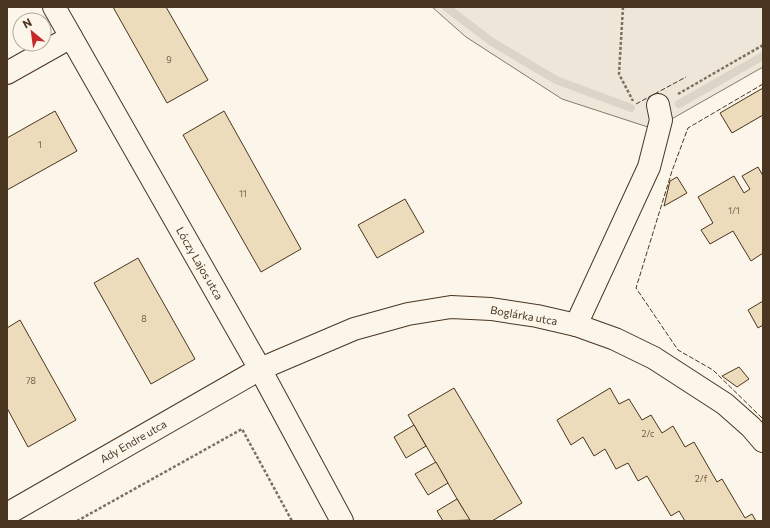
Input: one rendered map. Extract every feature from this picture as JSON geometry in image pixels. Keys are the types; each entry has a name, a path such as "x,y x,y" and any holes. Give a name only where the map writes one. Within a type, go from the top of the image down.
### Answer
{"street":[{"name":"Lóczy Lajos utca","path":"54,7 260,369 342,521"},
{"path":"7,73 71,37"},
{"path":"576,325 649,167 662,120 658,105"},
{"name":"Boglárka utca","path":"260,369 354,329 408,314 451,307 506,311 576,325 615,339 654,358 724,404 751,427 763,441"},
{"name":"Ady Endre utca","path":"7,514 260,369"}],"path":[{"path":"623,7 619,74 643,118 659,133"},
{"path":"658,105 763,45"},
{"path":"77,521 242,429 292,521"}],"shaded area":[{"path":"432,7 763,7 763,67 654,129 562,99 466,37"}],"building":[{"path":"113,7 166,7 208,80 167,103"},
{"path":"763,88 763,115 732,133 720,113"},
{"path":"55,111 77,151 7,190 7,138"},
{"path":"224,111 301,249 261,272 183,135"},
{"path":"758,167 763,176 763,253 751,261 733,231 710,244 701,230 713,223 698,197 734,176 744,193 750,189 742,176"},
{"path":"677,177 687,193 664,206 670,181"},
{"path":"405,199 424,232 377,258 358,225"},
{"path":"138,258 195,359 151,384 94,283"},
{"path":"763,301 763,325 758,328 748,310"},
{"path":"20,320 76,420 28,447 7,408 7,328"},
{"path":"739,367 749,379 737,387 722,376"},
{"path":"454,388 522,503 492,521 470,521 408,415"},
{"path":"610,388 619,404 629,399 642,420 651,415 662,433 673,426 685,447 694,442 717,482 722,479 745,518 752,514 756,521 685,521 679,511 671,516 647,476 638,481 628,463 616,469 605,449 594,456 583,437 571,445 557,420"},
{"path":"414,425 426,446 406,458 394,437"},
{"path":"436,462 448,483 428,495 415,474"},
{"path":"457,499 470,520 443,521 437,511"}],"waterway":[{"path":"446,7 492,42 556,80 631,108"},
{"path":"679,104 763,56"}],"fence":[{"path":"636,104 686,77"},
{"path":"763,84 688,128 672,171 636,288 678,350 713,370 763,419"}]}
